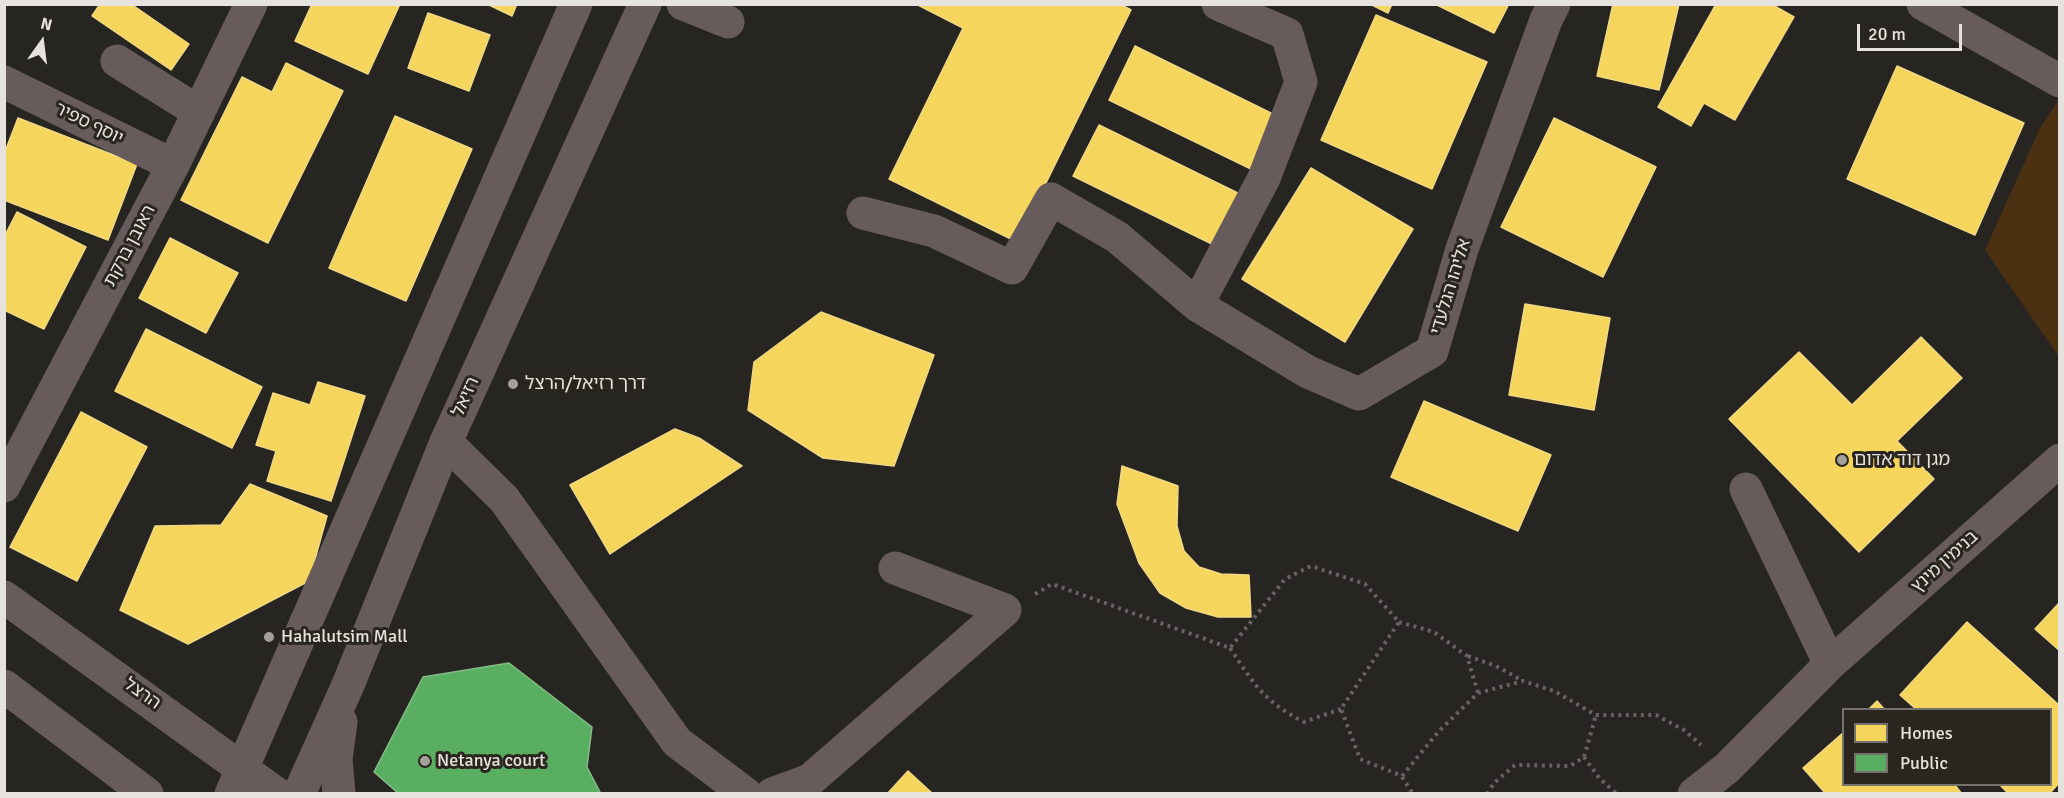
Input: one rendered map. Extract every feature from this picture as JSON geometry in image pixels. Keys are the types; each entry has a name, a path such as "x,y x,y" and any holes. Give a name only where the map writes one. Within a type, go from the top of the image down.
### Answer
{"main road":[{"path":"237,781 576,4"},
{"name":"רזיאל","path":"299,794 348,685 446,442 645,4"},
{"name":"הרצל","path":"4,597 190,729 237,781 277,794"},
{"path":"339,794 336,759 348,685"},
{"path":"4,686 147,794"},
{"path":"190,729 220,735 241,729 255,720 274,699"}],"street":[{"name":"ראובן ברקת","path":"4,486 173,165 251,4"},
{"path":"683,4 728,22"},
{"path":"1197,305 1264,178 1301,82 1287,34 1218,4"},
{"name":"אליהו הגלעדי","path":"863,213 934,231 1012,268 1052,199 1117,237 1197,305 1308,372 1359,394 1432,351 1462,249 1545,20 1554,4"},
{"path":"1923,4 2059,81"},
{"path":"117,61 199,112"},
{"name":"יוסף ספיר","path":"4,82 173,165"},
{"path":"446,442 504,499 678,742 746,794"},
{"name":"בנימין מינץ","path":"1694,794 1727,768 1830,664 2060,460"},
{"path":"1746,489 1830,664"},
{"path":"772,794 810,780 1005,610 895,568"}],"path":[{"path":"1230,648 1285,579 1311,566 1365,584 1399,621 1434,632 1467,656 1496,666 1523,681 1554,691 1596,715 1656,715 1684,730 1727,768"},
{"path":"1005,610 1052,584 1230,648 1260,693 1277,708 1304,722 1341,709 1399,621"},
{"path":"1467,656 1478,693"},
{"path":"1402,776 1439,731 1478,693 1523,681"},
{"path":"1341,709 1360,759 1402,776 1413,794"},
{"path":"1487,794 1494,783 1515,765 1570,766 1584,757 1596,715"},
{"path":"1584,757 1600,779 1617,794"}],"shaded area":[{"path":"2059,99 2059,357 1985,250 2039,130"}],"building: Homes":[{"path":"100,4 131,4 189,44 171,70 92,16"},
{"path":"312,4 400,4 368,74 295,41"},
{"path":"487,4 517,4 512,16"},
{"path":"916,4 1120,4 1131,10 1017,242 889,179 963,28"},
{"path":"1370,4 1392,4 1388,13"},
{"path":"1435,4 1509,4 1494,33"},
{"path":"1613,4 1679,4 1659,90 1597,76"},
{"path":"1716,4 1771,4 1794,17 1735,120 1704,103 1691,126 1658,107"},
{"path":"428,13 490,35 469,91 408,68"},
{"path":"1376,15 1487,62 1432,189 1321,140"},
{"path":"1135,46 1279,117 1253,170 1109,100"},
{"path":"286,63 343,91 268,243 181,200 242,77 272,92"},
{"path":"1897,66 2024,123 1975,235 1847,179"},
{"path":"395,116 472,149 406,301 329,268"},
{"path":"18,118 137,164 108,240 4,200 4,154"},
{"path":"1554,118 1656,167 1603,277 1501,227"},
{"path":"1099,125 1246,197 1220,248 1073,176"},
{"path":"1311,168 1413,229 1345,342 1242,279"},
{"path":"17,212 86,247 44,329 4,310 4,237"},
{"path":"170,238 238,273 206,333 139,298"},
{"path":"1525,304 1610,318 1594,410 1509,395"},
{"path":"821,312 934,355 894,466 823,458 748,410 754,362"},
{"path":"146,329 262,387 232,448 115,391"},
{"name":"מגן דוד אדום","path":"1921,337 1962,378 1897,441 1934,479 1859,552 1729,419 1799,352 1852,405"},
{"path":"318,382 365,396 331,501 267,481 276,451 256,445 273,393 310,405"},
{"path":"1424,401 1551,455 1518,531 1391,477"},
{"path":"81,412 147,447 77,581 10,547"},
{"path":"675,429 699,438 742,466 610,554 570,485"},
{"path":"1122,466 1178,486 1177,526 1184,551 1199,567 1221,574 1249,575 1251,617 1218,617 1186,608 1160,593 1139,563 1117,504"},
{"path":"250,484 327,516 309,581 188,644 120,610 155,526 221,525"},
{"path":"2060,602 2060,651 2035,629"},
{"path":"1967,622 2060,706 2060,782 2049,794 2009,794 2001,786 2052,786 2052,708 1915,708 1900,695"},
{"path":"1877,701 1883,708 1870,708"},
{"path":"1842,734 1842,786 1956,786 1962,794 1826,794 1803,768"},
{"path":"908,771 933,794 887,794"}],"building: Public":[{"path":"509,663 592,727 587,767 601,794 399,794 374,772 423,677"}],"place":[{"name":"דרך רזיאל/הרצל","path":"513,384"},
{"name":"מגן דוד אדום","path":"1842,460"},
{"name":"Hahalutsim Mall","path":"269,637"},
{"name":"Netanya court","path":"425,761"}]}
